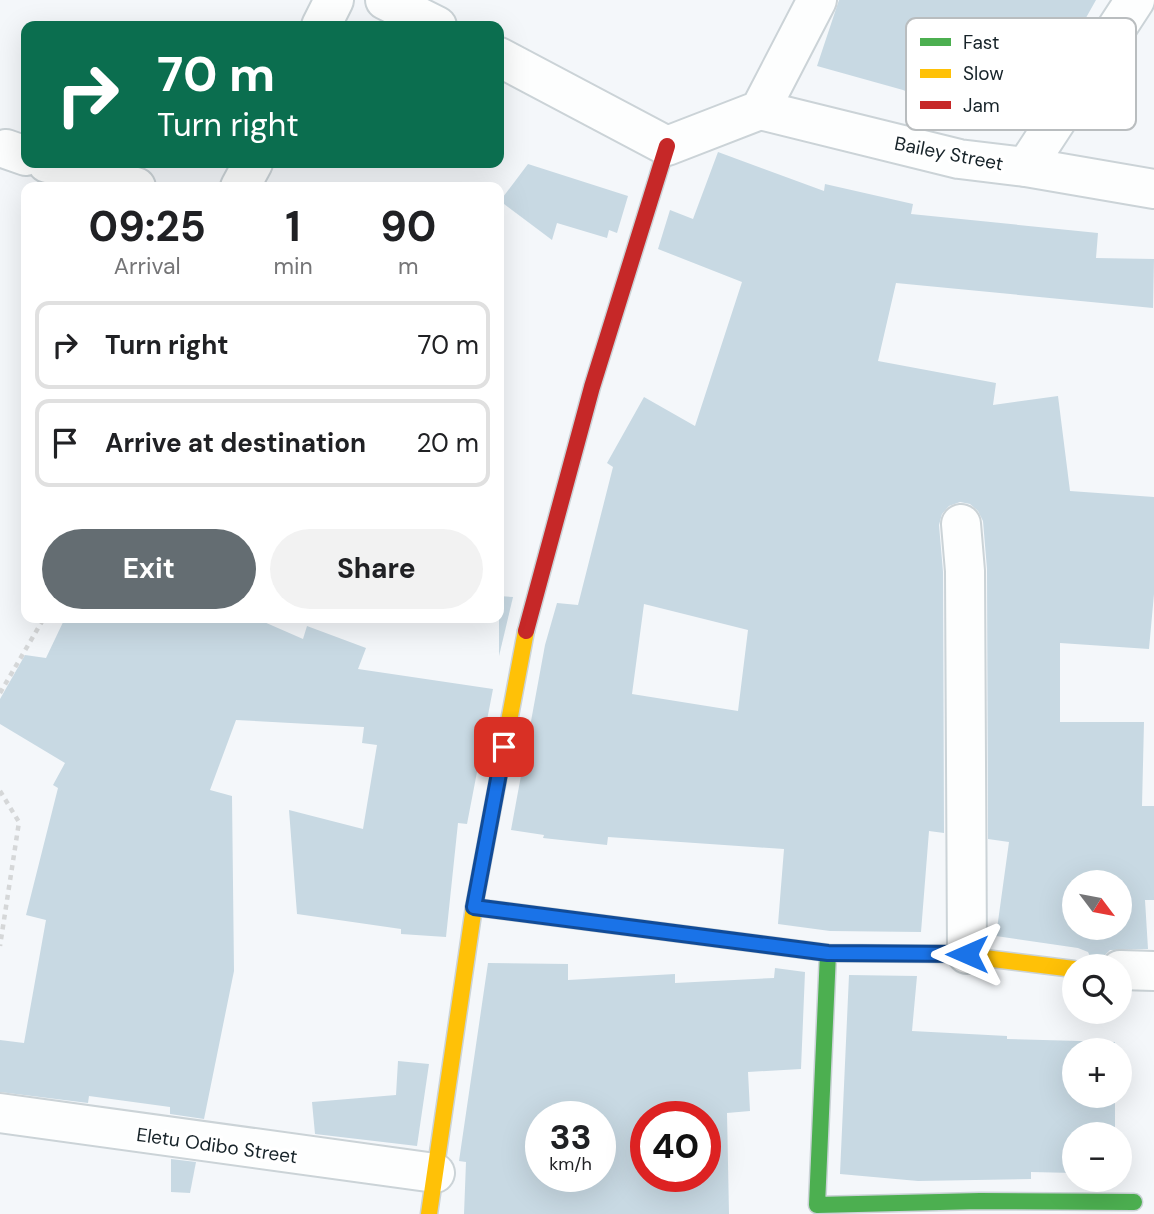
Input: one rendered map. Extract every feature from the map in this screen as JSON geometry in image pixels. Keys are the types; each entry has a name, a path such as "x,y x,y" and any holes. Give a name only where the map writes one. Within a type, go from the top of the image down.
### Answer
{"street":[{"path":"324,21 334,0"},
{"path":"385,0 427,21"},
{"path":"504,60 667,146 760,110 817,0"},
{"name":"Bailey Street","path":"1123,18 1135,0"},
{"name":"Bailey Street","path":"760,110 959,159 1026,167 1050,130"},
{"path":"429,1214 474,907 524,640 592,387 667,146"},
{"path":"1026,167 1154,189"},
{"path":"66,168 117,182"},
{"path":"961,524 965,571 967,954"},
{"path":"474,907 828,953 967,954 1062,967"},
{"path":"828,953 817,1209 981,1201 1134,1202"},
{"path":"1132,970 1154,971"},
{"name":"Eletu Odibo Street","path":"0,1113 435,1173"}],"path":[{"path":"0,693 41,623"},
{"path":"0,791 19,822 0,946"}],"building":[{"path":"839,0 1096,0 1086,18 906,18 906,91 817,66"},
{"path":"718,152 824,191 825,184 913,204 911,214 1098,233 1096,258 1154,259 1153,308 896,283 878,361 996,383 993,405 1058,396 1070,491 1154,497 1154,594 1149,649 1060,643 1060,722 1144,722 1142,806 1154,806 1154,900 1145,900 1148,949 1110,950 1106,954 1089,954 1078,948 996,936 1009,842 988,839 987,569 983,521 978,511 970,504 960,502 949,506 942,514 939,525 943,572 944,833 929,831 921,932 830,931 778,924 784,849 608,837 607,845 543,838 544,835 511,830 545,645 557,603 578,605 613,467 607,463 644,397 695,426 742,282 658,249 670,210 693,219","holes":["644,604 748,630 738,711 632,694"]},
{"path":"528,164 628,196 617,233 609,230 607,238 557,223 552,240 504,204 504,196"},
{"path":"504,596 513,597 499,656 499,623 504,623"},
{"path":"63,623 266,623 303,639 307,626 366,648 358,669 493,689 467,824 458,823 446,937 401,934 401,929 297,914 289,810 363,829 377,745 362,743 364,727 236,720 210,790 232,796 234,971 204,1119 170,1114 170,1107 89,1096 88,1103 0,1092 0,1040 24,1043 46,920 26,915 58,788 53,785 65,763 0,724 0,699 25,655 46,658"},
{"path":"488,963 568,964 568,980 675,974 675,983 774,978 775,968 805,972 801,1069 748,1072 750,1111 727,1113 729,1214 464,1214 466,1162 459,1161"},
{"path":"849,975 917,976 912,1031 1062,1041 1062,1108 1115,1108 1115,1122 1062,1122 1062,1173 1031,1172 1031,1179 918,1181 840,1174"},
{"path":"398,1061 429,1064 417,1146 315,1134 312,1102 396,1095"},
{"path":"171,1159 196,1162 190,1193 171,1192"}],"traffic: fast":[{"path":"474,907 828,953 952,954"},
{"path":"828,953 817,1205 980,1201 1134,1202"}],"traffic: slow":[{"path":"429,1214 474,907 526,631"},
{"path":"952,954 1062,968"}],"traffic: jam":[{"path":"526,631 592,387 667,146"}],"route":[{"path":"504,747 474,907 828,953 967,954"}]}
